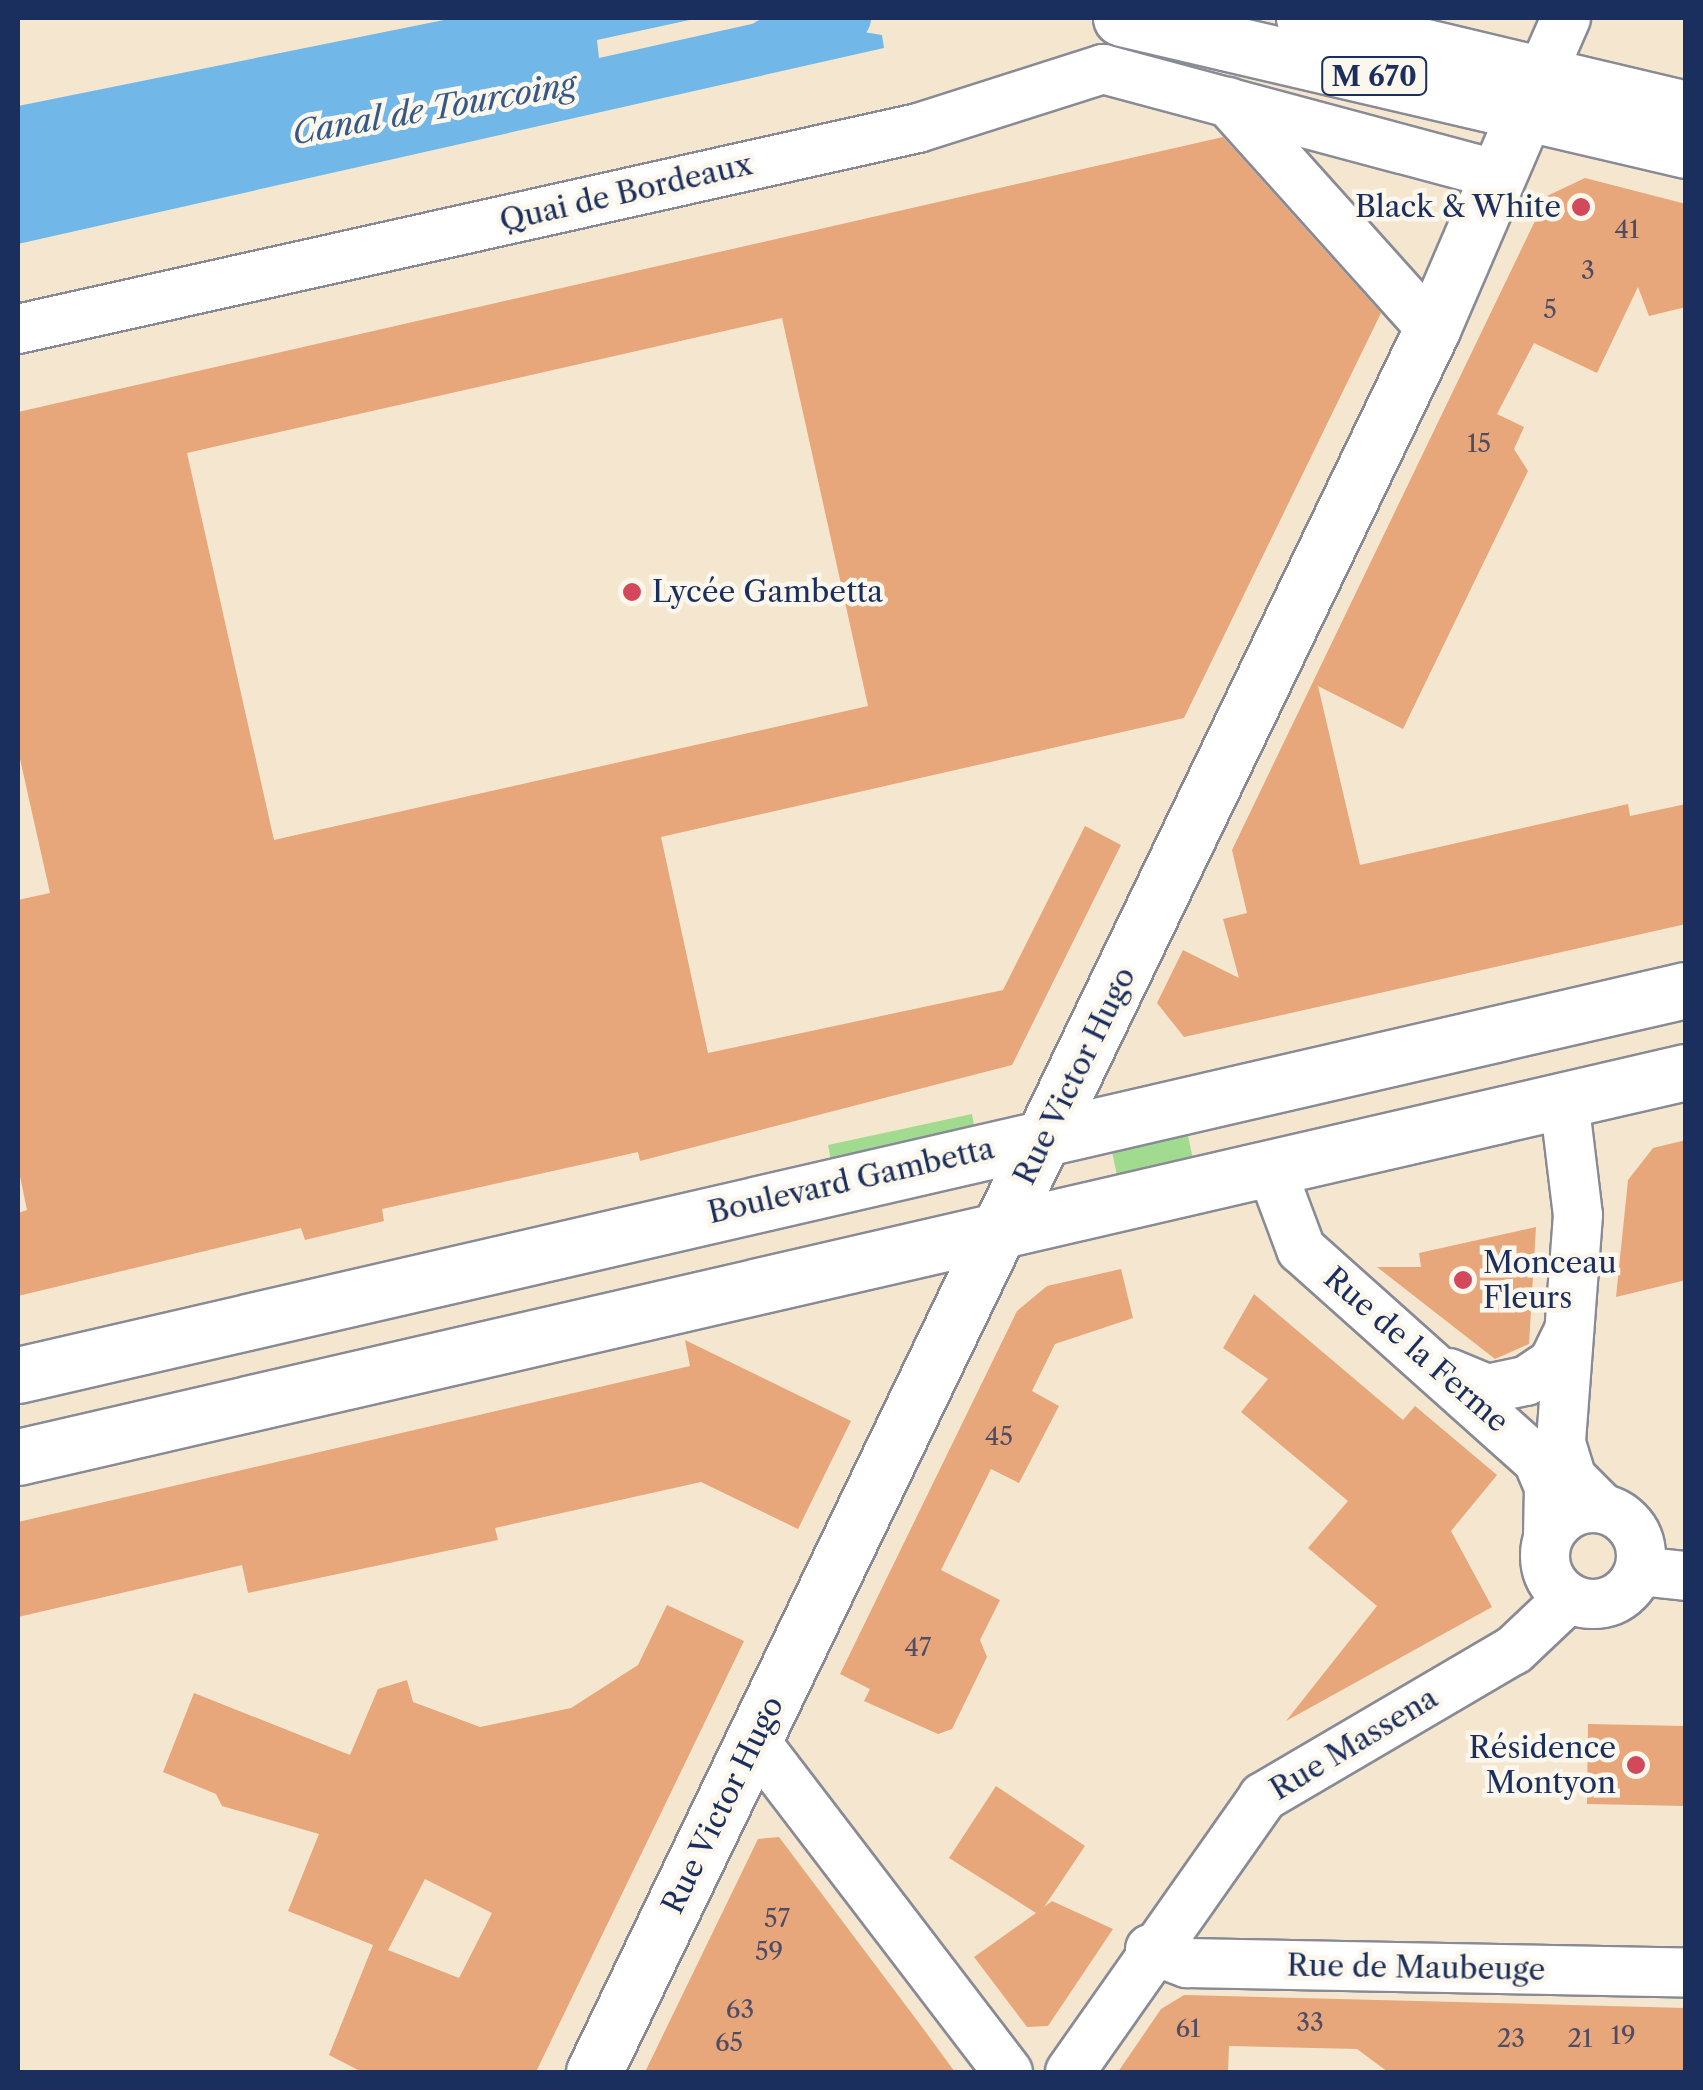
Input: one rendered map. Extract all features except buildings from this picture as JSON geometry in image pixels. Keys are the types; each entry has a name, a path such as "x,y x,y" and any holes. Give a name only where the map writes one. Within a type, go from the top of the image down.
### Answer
{"main road":[{"name":"M 670","path":"1122,18 1534,92 1686,108"},
{"name":"M 670","path":"1304,18 1534,92 1686,150"},
{"name":"Rue Victor Hugo","path":"594,2072 1432,329 1534,92"},
{"name":"Boulevard Gambetta","path":"18,1375 1686,990"},
{"path":"18,1456 1686,1072"}],"street":[{"path":"1534,92 1566,18"},
{"name":"Quai de Bordeaux","path":"18,329 918,128 1104,69 1498,175"},
{"path":"1228,102 1432,329"},
{"path":"1564,1100 1578,1196 1561,1443 1572,1478 1638,1538 1639,1570 1614,1599 1568,1598 1546,1567 1548,1536 1571,1513 1602,1508"},
{"name":"Rue de la Ferme","path":"1270,1166 1301,1249 1446,1371 1538,1462 1551,1498 1548,1536"},
{"path":"1446,1371 1487,1388 1526,1381 1553,1363 1569,1330"},
{"path":"1639,1570 1686,1576"},
{"name":"Rue Massena","path":"1070,2072 1150,1949 1264,1797 1514,1650 1568,1598"},
{"path":"754,1740 1008,2072"},
{"name":"Rue de Maubeuge","path":"1150,1949 1188,1963 1686,1973"}],"green space":[{"path":"972,1114 975,1131 831,1161 828,1145"},
{"path":"1186,1126 1194,1164 1118,1180 1110,1142"}],"water":[{"path":"454,18 699,18 597,40 599,58 779,18 882,35 884,48 18,244 18,106"}],"waterway":[{"name":"Canal de Tourcoing","path":"769,43 846,18"}],"place":[{"name":"Black & White","path":"1581,207"},
{"name":"Lycée Gambetta","path":"632,592"},
{"name":"Monceau Fleurs","path":"1463,1280"},
{"name":"Résidence Montyon","path":"1636,1765"}]}
